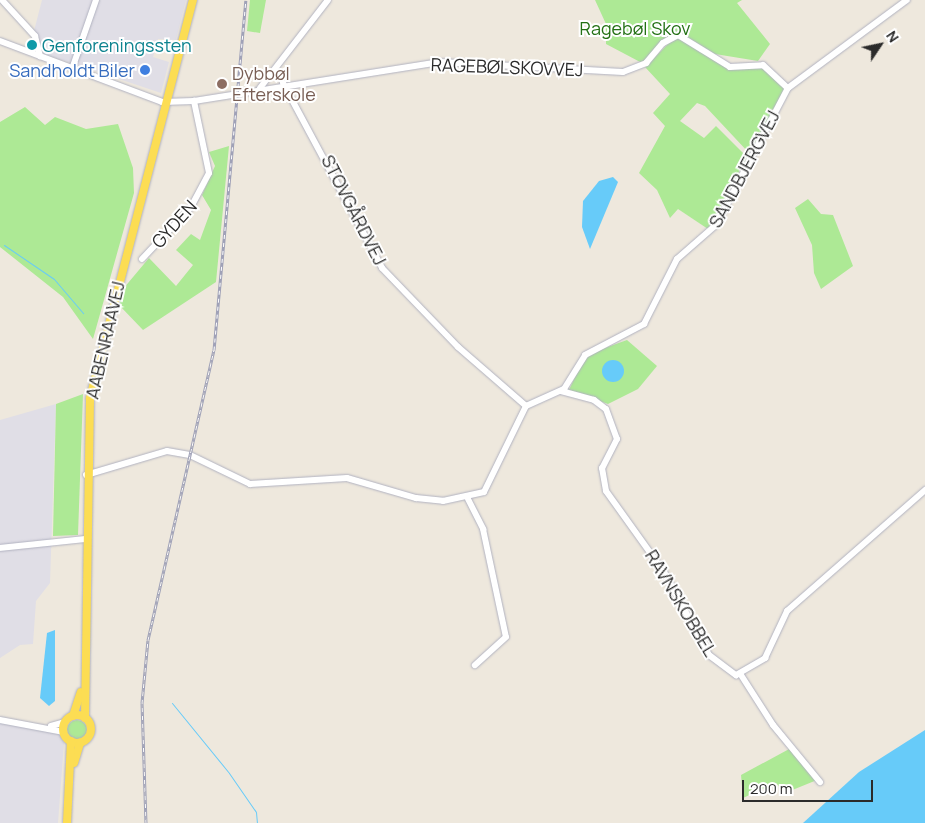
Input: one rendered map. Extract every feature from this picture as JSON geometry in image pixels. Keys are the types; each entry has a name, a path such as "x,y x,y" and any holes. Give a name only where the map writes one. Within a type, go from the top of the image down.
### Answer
{"main road":[{"name":"AABENRAAVEJ","path":"84,718 82,690 86,475 93,380 164,102 193,0"},
{"name":"AABENRAAVEJ","path":"72,716 82,690"},
{"path":"66,823 72,768 71,741 64,732 65,722 72,716 84,718 91,732 80,743 72,768"},
{"path":"71,741 80,743"}],"street":[{"path":"2,0 34,36 40,56"},
{"path":"72,69 96,0"},
{"path":"260,88 328,0"},
{"name":"SANDBJERGVEJ","path":"561,391 585,355 644,324 677,259 716,226 788,88 907,0"},
{"name":"RAGEBØLSKOVVEJ","path":"164,102 194,101 284,84 440,62 623,72 646,63 663,43 678,35 730,67 763,65 788,88"},
{"path":"0,42 164,102"},
{"name":"STOVGÅRDVEJ","path":"284,84 382,268 458,347 526,406"},
{"name":"GYDEN","path":"142,259 191,207 209,173 194,101"},
{"path":"86,475 167,452 190,455 250,484 334,476 360,480 416,498 468,499 488,487 526,406 561,391"},
{"name":"RAVNSKOBBEL","path":"561,391 594,400 606,409 617,439 602,468 606,491 664,572 709,655 722,668 742,675"},
{"path":"820,782 773,726 742,675 765,658 776,628 787,611 925,490"},
{"path":"468,499 483,529 506,637 476,665"},
{"path":"0,548 85,539"},
{"path":"0,720 49,726 64,732"},
{"path":"49,726 65,722"}],"shaded area":[{"path":"42,0 186,0 176,40 158,39 153,57 169,62 161,93 44,54 34,31"},
{"path":"56,404 50,583 36,601 33,644 20,645 0,658 0,420"},
{"path":"0,722 58,732 64,742 58,823 0,823"}],"green space":[{"path":"250,0 266,0 260,33 247,31"},
{"name":"Ragebøl Skov","path":"595,0 742,0 737,3 770,44 758,61 715,54 679,32 668,35 642,63 606,44 606,24"},
{"path":"675,37 685,39 727,68 762,67 786,88 749,153 705,106 697,103 680,121 704,138 716,126 747,157 708,229 678,209 670,218 657,190 639,173 665,126 653,113 670,94 645,67"},
{"path":"25,107 45,125 55,117 86,129 118,124 133,168 134,193 93,339 63,297 0,247 0,122"},
{"path":"229,146 216,282 143,330 119,305 123,289 149,258 176,286 193,265 176,250 191,234 200,240 211,210 202,195 215,166 209,152"},
{"path":"808,199 821,214 833,215 853,266 821,289 814,273 812,245 795,208"},
{"path":"627,340 657,366 638,389 608,404 569,390 582,362 591,353"},
{"path":"83,394 78,535 53,536 56,404"},
{"path":"77,720 84,723 87,730 84,737 77,740 70,737 67,730 70,723"},
{"path":"791,748 817,780 785,793 776,783 743,798 741,775"}],"water":[{"path":"613,177 618,182 590,249 582,227 583,201 599,181"},
{"path":"613,360 621,363 624,371 621,379 613,382 605,379 602,371 605,363"},
{"path":"55,630 55,701 49,706 40,698 47,633"},
{"path":"925,730 925,823 803,823 859,772"}],"waterway":[{"path":"4,245 54,279 83,313"},
{"path":"172,703 229,773 256,812 257,823"}],"railway":[{"path":"146,823 142,703 148,640 214,350 246,0"}],"place":[{"name":"Genforeningssten","path":"32,45"},
{"name":"Sandholdt Biler","path":"145,70"},
{"name":"Dybbøl Efterskole","path":"222,84"}]}
